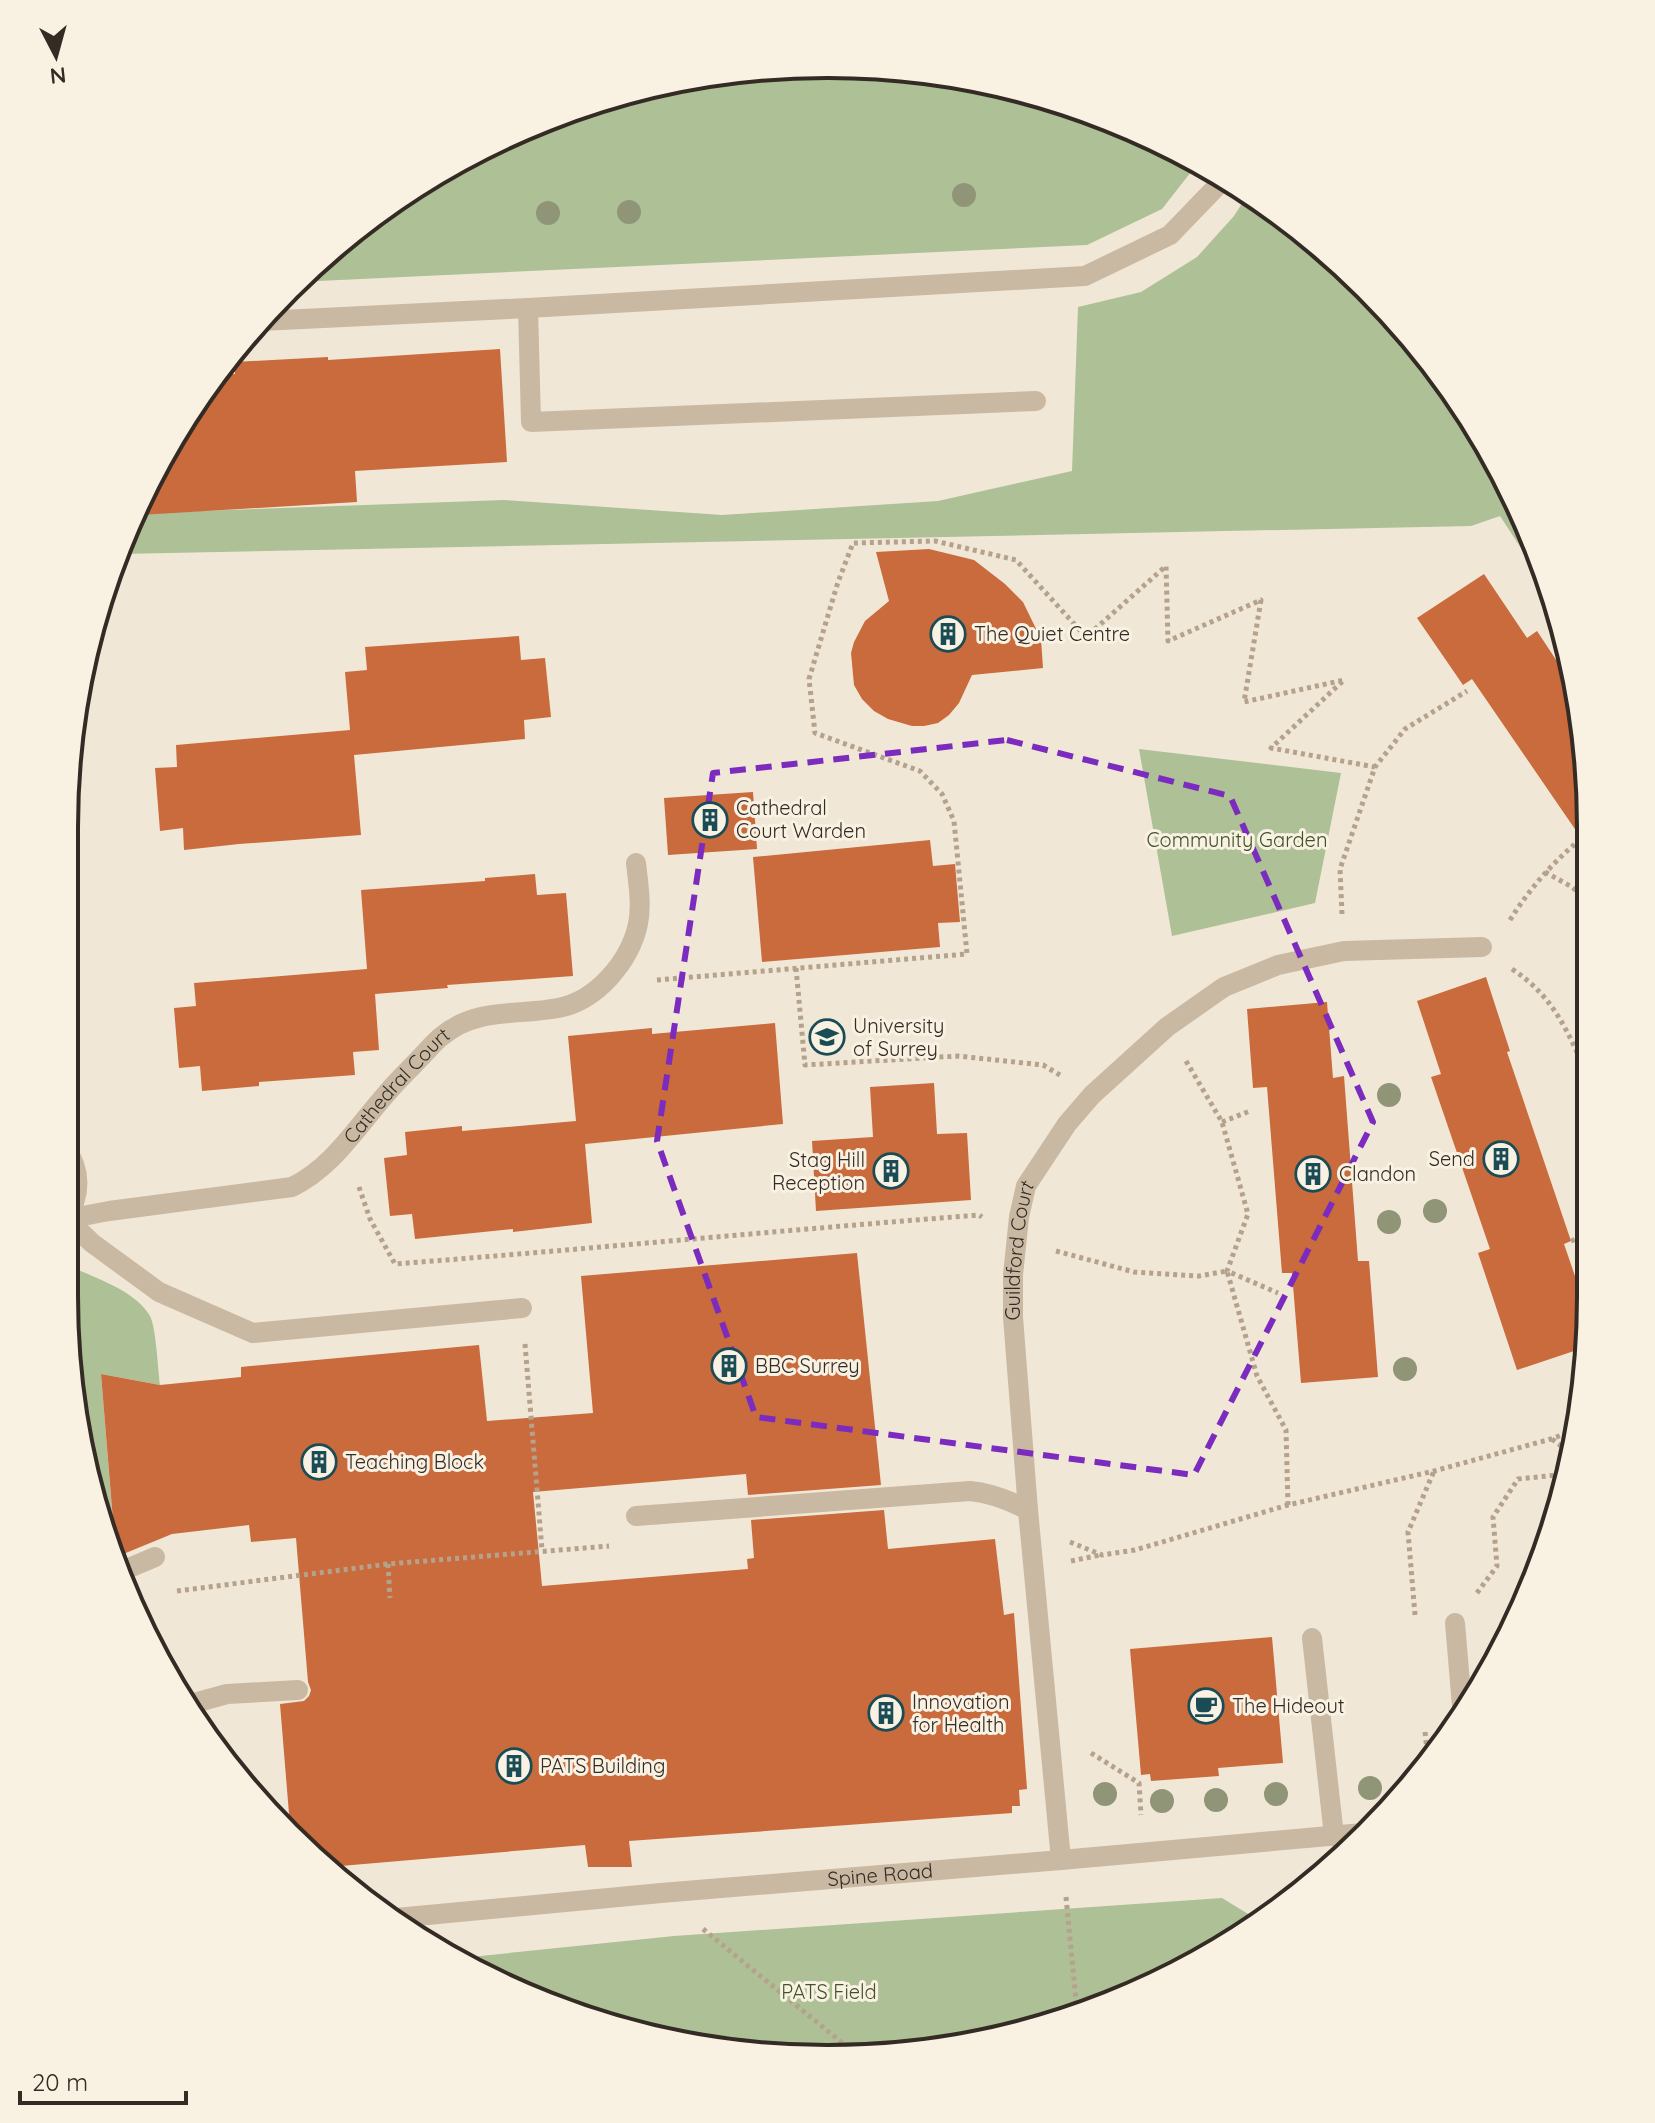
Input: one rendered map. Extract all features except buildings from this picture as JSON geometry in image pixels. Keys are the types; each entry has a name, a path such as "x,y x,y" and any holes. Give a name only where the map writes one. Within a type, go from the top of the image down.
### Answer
{"lane":[{"path":"276,320 1085,276 1170,235 1216,187"},
{"path":"528,308 531,422 1036,401"},
{"name":"Cathedral Court","path":"78,1217 292,1187 308,1179 345,1144 387,1092 440,1037 458,1024 480,1016 560,1008 583,1000 603,984 619,966 639,922 636,863"},
{"name":"Guildford Court","path":"1061,1860 1013,1317 1013,1275 1019,1217 1026,1186 1067,1124 1092,1095 1167,1027 1224,987 1278,965 1344,951 1482,947"},
{"path":"78,1231 159,1292 253,1333 522,1308"},
{"path":"636,1516 970,1491 1013,1502 1029,1519"},
{"path":"130,1568 155,1557"},
{"path":"1455,1623 1461,1696"},
{"path":"1312,1638 1334,1836"},
{"path":"198,1702 227,1694 298,1690"},
{"name":"Spine Road","path":"408,1917 1347,1835"}],"path":[{"path":"603,984 967,954 954,821 942,794 920,771 815,733 809,679 853,543 935,541 1016,560 1086,637 1166,566 1168,641 1261,600 1244,702 1344,680 1271,748 1375,767"},
{"path":"1344,951 1340,869 1375,767 1405,729 1467,691"},
{"path":"1577,842 1545,872 1495,940 1482,947 1489,958 1528,979 1547,998 1577,1053"},
{"path":"1545,872 1577,891"},
{"path":"796,968 805,1065 958,1056 1043,1065 1092,1095"},
{"path":"1167,1027 1222,1122 1248,1214 1227,1271 1257,1376 1286,1430 1288,1505"},
{"path":"1222,1122 1250,1111"},
{"path":"345,1144 370,1219 395,1264 979,1215 1018,1237 1134,1272 1199,1276 1227,1271 1278,1293"},
{"path":"1571,1241 1577,1239"},
{"path":"522,1308 542,1550"},
{"path":"1058,1564 1135,1550 1288,1505 1434,1471 1564,1434"},
{"path":"1551,1439 1562,1447"},
{"path":"1455,1623 1497,1566 1493,1517 1518,1479 1555,1475"},
{"path":"1029,1519 1102,1555"},
{"path":"174,1592 388,1564 620,1545"},
{"path":"388,1564 390,1598"},
{"path":"1082,1747 1139,1783 1141,1815"},
{"path":"1066,1896 1076,2002"},
{"path":"700,1926 844,2044"}],"highlighted area":[{"path":"1007,740 1230,796 1373,1122 1194,1475 756,1417 657,1141 713,773"}],"green space":[{"path":"778,80 877,80 974,92 1068,118 1114,135 1191,172 1162,209 1087,245 315,281 371,233 411,204 496,155 541,135 587,118 681,92"},
{"path":"1242,203 1284,233 1322,264 1391,333 1451,411 1477,453 1525,554 1500,516 1471,526 130,554 148,513 504,500 722,515 938,501 1072,471 1078,307 1141,292 1197,257"},
{"name":"Community Garden","path":"1139,749 1341,773 1315,903 1172,936"},
{"path":"78,1270 117,1288 144,1308 152,1322 156,1349 160,1385 101,1374 111,1513 92,1442 84,1393"},
{"name":"PATS Field","path":"1222,1898 1250,1915 1159,1968 1068,2005 974,2031 877,2043 778,2043 681,2031 587,2005 541,1988 475,1957 674,1936"}],"place":[{"name":"The Quiet Centre","path":"948,634"},
{"name":"Cathedral Court Warden","path":"710,820"},
{"name":"University of Surrey","path":"827,1037"},
{"name":"Send","path":"1501,1159"},
{"name":"Stag Hill Reception","path":"891,1171"},
{"name":"Clandon","path":"1313,1174"},
{"name":"BBC Surrey","path":"729,1366"},
{"name":"Teaching Block","path":"319,1462"},
{"name":"The Hideout","path":"1206,1706"},
{"name":"Innovation for Health","path":"886,1713"},
{"name":"PATS Building","path":"514,1766"}]}
